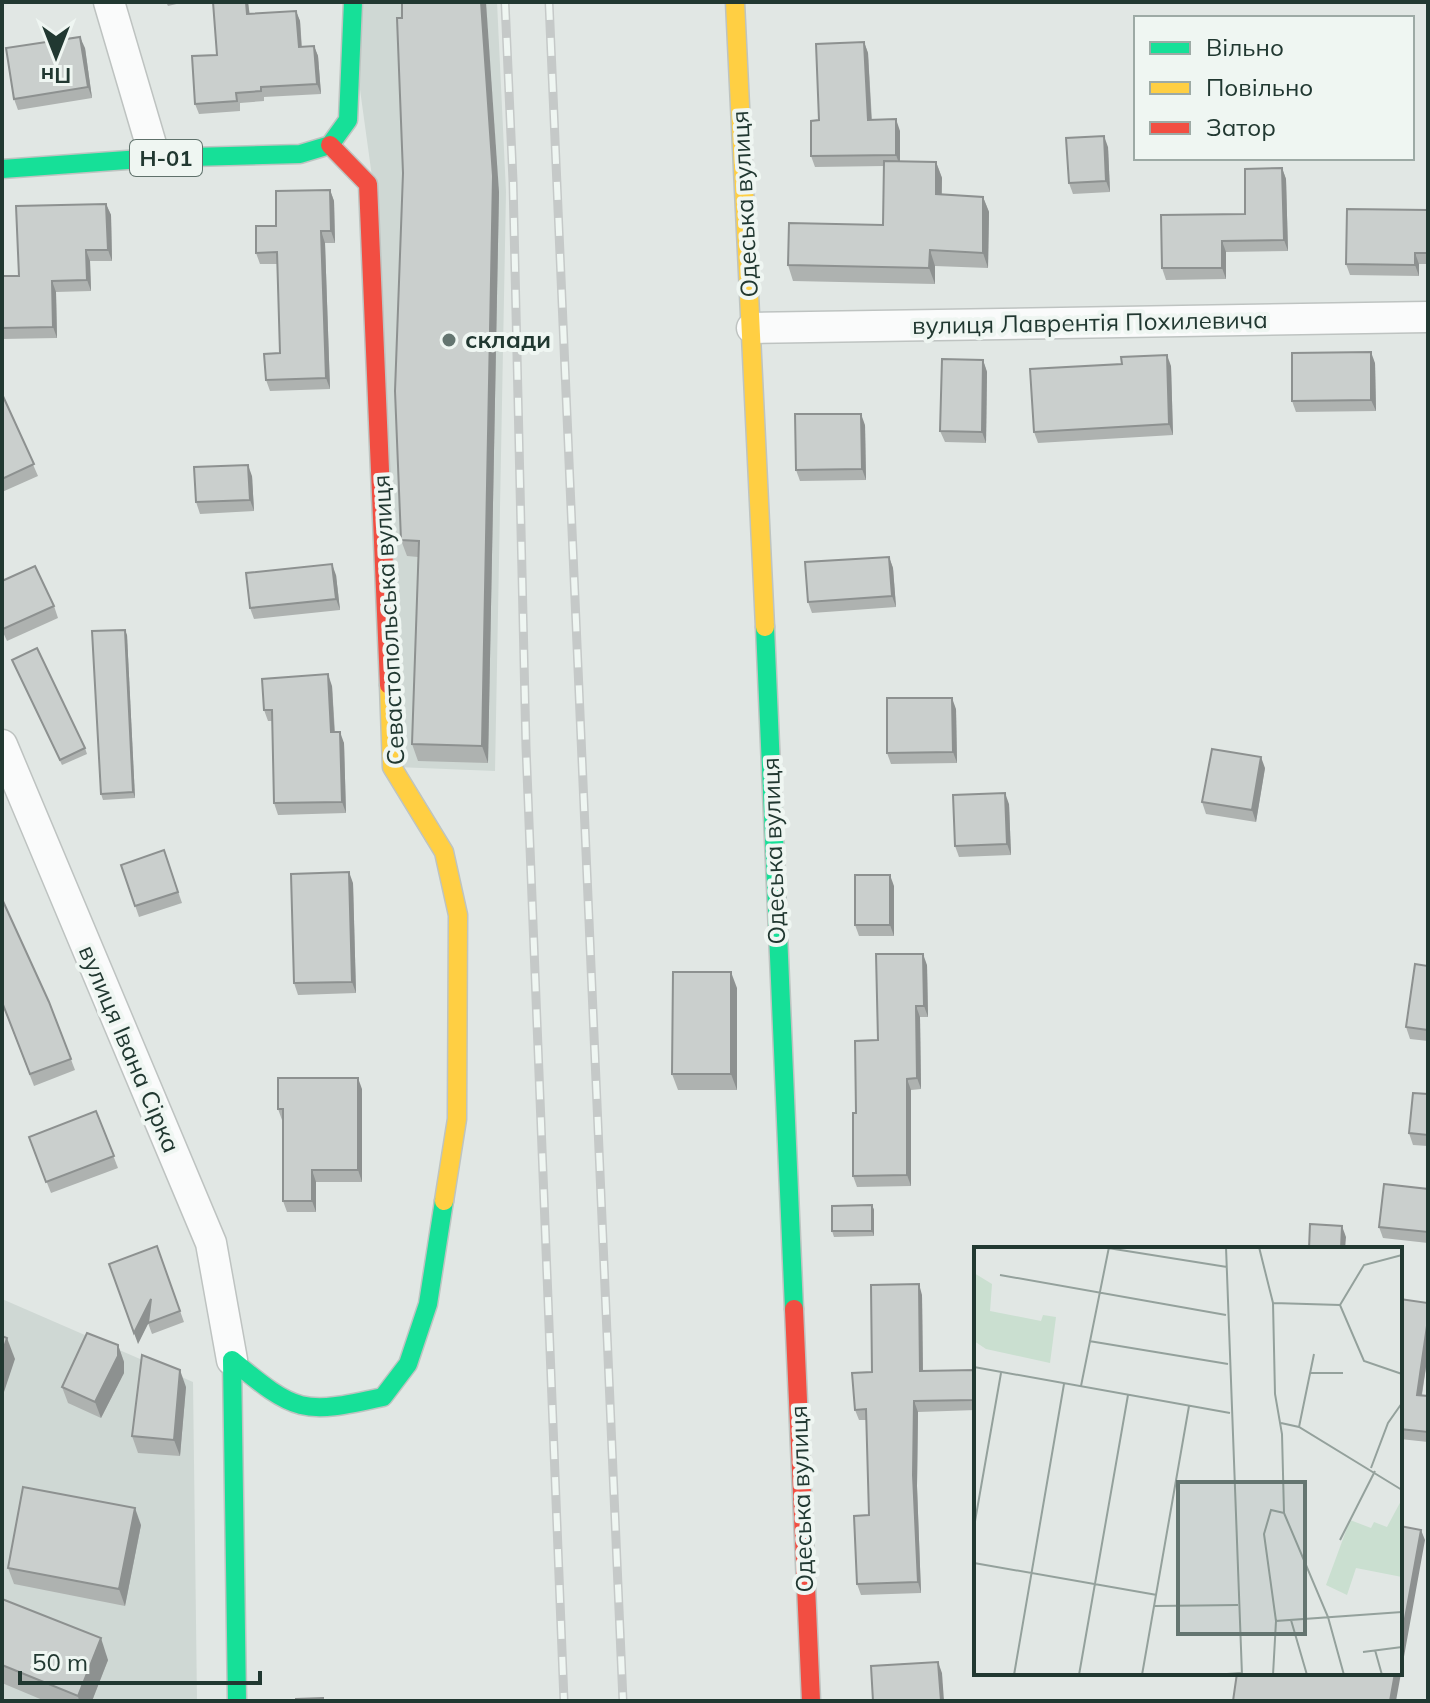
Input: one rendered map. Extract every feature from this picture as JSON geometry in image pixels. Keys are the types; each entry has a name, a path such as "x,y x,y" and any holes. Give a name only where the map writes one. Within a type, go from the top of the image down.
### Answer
{"street":[{"path":"109,2 155,158"},
{"path":"330,145 348,120 353,2"},
{"name":"Одеська вулиця","path":"735,2 752,328 811,1701"},
{"name":"Н-01","path":"2,169 155,158 300,154 330,145"},
{"name":"Севастопольська вулиця","path":"232,1360 273,1391 304,1408 345,1405 383,1397 408,1364 428,1304 457,1119 458,915 444,852 392,767 368,184 330,145"},
{"name":"вулиця Лаврентія Похилевича","path":"752,328 1428,317"},
{"name":"вулиця Івана Сірка","path":"2,745 211,1243 232,1360"},
{"path":"232,1360 237,1701"}],"shaded area":[{"name":"склади","path":"359,2 497,2 506,192 495,771 397,767 373,184 358,75"},
{"path":"2,1299 193,1382 197,1701 2,1701"}],"building":[{"path":"213,2 246,2 247,14 296,11 299,47 314,46 317,84 261,87 261,91 236,93 237,101 195,104 192,56 217,55"},
{"name":"склади","path":"402,2 481,2 493,176 482,746 412,744 419,541 401,540 395,391 403,173 397,18 402,18"},
{"path":"80,37 88,87 14,99 6,48"},
{"path":"864,42 868,120 896,119 896,155 811,156 811,121 819,120 816,44"},
{"path":"1104,136 1106,181 1069,183 1066,138"},
{"path":"884,161 936,162 936,194 983,197 983,253 930,250 929,268 788,265 789,223 883,225"},
{"path":"1282,168 1284,240 1222,241 1222,268 1162,268 1161,215 1245,214 1245,169"},
{"path":"330,190 331,231 321,231 326,378 266,380 264,354 280,353 277,252 256,253 256,226 276,226 276,191"},
{"path":"106,204 108,250 86,250 87,280 52,281 53,327 2,328 2,276 19,276 16,206"},
{"path":"1347,209 1428,210 1428,253 1415,253 1415,265 1346,264"},
{"path":"1371,352 1371,400 1292,401 1292,353"},
{"path":"1167,355 1169,424 1034,432 1030,369 1122,364 1121,357"},
{"path":"942,359 983,360 982,432 940,431"},
{"path":"2,394 34,464 2,479"},
{"path":"795,414 861,414 862,469 796,470"},
{"path":"248,465 250,500 196,502 194,467"},
{"path":"889,557 892,596 808,602 805,562"},
{"path":"332,564 336,599 250,608 246,573"},
{"path":"35,566 54,606 3,629 2,581"},
{"path":"125,630 133,792 101,794 92,631"},
{"path":"37,648 85,748 60,760 12,660"},
{"path":"328,674 331,732 340,732 342,802 274,803 272,710 264,710 262,679"},
{"path":"887,698 952,698 953,752 887,753"},
{"path":"1212,749 1261,757 1252,810 1202,802"},
{"path":"1005,793 1007,844 955,846 953,795"},
{"path":"164,850 178,892 135,906 121,865"},
{"path":"349,872 352,982 294,983 291,874"},
{"path":"855,875 890,875 890,925 855,925"},
{"path":"2,899 71,1059 30,1074 2,1002"},
{"path":"876,954 923,954 924,1006 916,1006 917,1078 907,1079 907,1175 853,1176 855,1041 878,1040"},
{"path":"1415,964 1428,966 1428,1030 1406,1027"},
{"path":"673,972 731,972 731,1074 672,1074"},
{"path":"278,1078 358,1078 358,1170 312,1170 312,1201 283,1201 283,1109 278,1109"},
{"path":"1413,1093 1428,1094 1428,1135 1409,1133"},
{"path":"96,1111 114,1156 46,1182 29,1137"},
{"path":"1384,1184 1428,1189 1428,1232 1379,1227"},
{"path":"872,1205 872,1231 832,1231 832,1206"},
{"path":"1310,1224 1342,1226 1341,1247 1309,1247"},
{"path":"157,1246 180,1311 148,1323 151,1299 134,1333 109,1264"},
{"path":"919,1284 920,1371 974,1370 974,1400 914,1401 913,1475 918,1582 857,1584 854,1516 869,1515 866,1409 855,1410 852,1373 872,1372 871,1285"},
{"path":"1402,1299 1428,1303 1417,1395 1428,1396 1428,1432 1402,1429"},
{"path":"87,1333 118,1345 118,1356 95,1402 62,1387"},
{"path":"2,1336 7,1338 2,1354"},
{"path":"142,1355 180,1370 174,1440 132,1436"},
{"path":"23,1487 135,1508 119,1589 8,1568"},
{"path":"1402,1526 1421,1530 1402,1635"},
{"path":"2,1599 101,1638 78,1696 2,1665"},
{"path":"938,1662 941,1701 873,1701 871,1666"},
{"path":"1237,1675 1395,1675 1390,1701 1233,1701"},
{"path":"323,1698 323,1701 296,1701 296,1699"}],"railway":[{"path":"505,2 513,181 526,747 564,1701"},
{"path":"549,2 623,1701"}],"traffic: fast":[{"path":"2,169 155,158 300,154 330,145 348,120 353,2"},
{"path":"765,627 794,1309"},
{"path":"237,1701 232,1360 271,1391 301,1405 334,1406 383,1397 408,1364 428,1304 444,1201"}],"traffic: slow":[{"path":"735,2 765,627"},
{"path":"389,685 392,767 444,852 458,915 457,1119 444,1201"}],"traffic: jam":[{"path":"330,145 368,184 389,685"},
{"path":"794,1309 811,1701"}],"place":[{"name":"склади","path":"449,340"}]}
